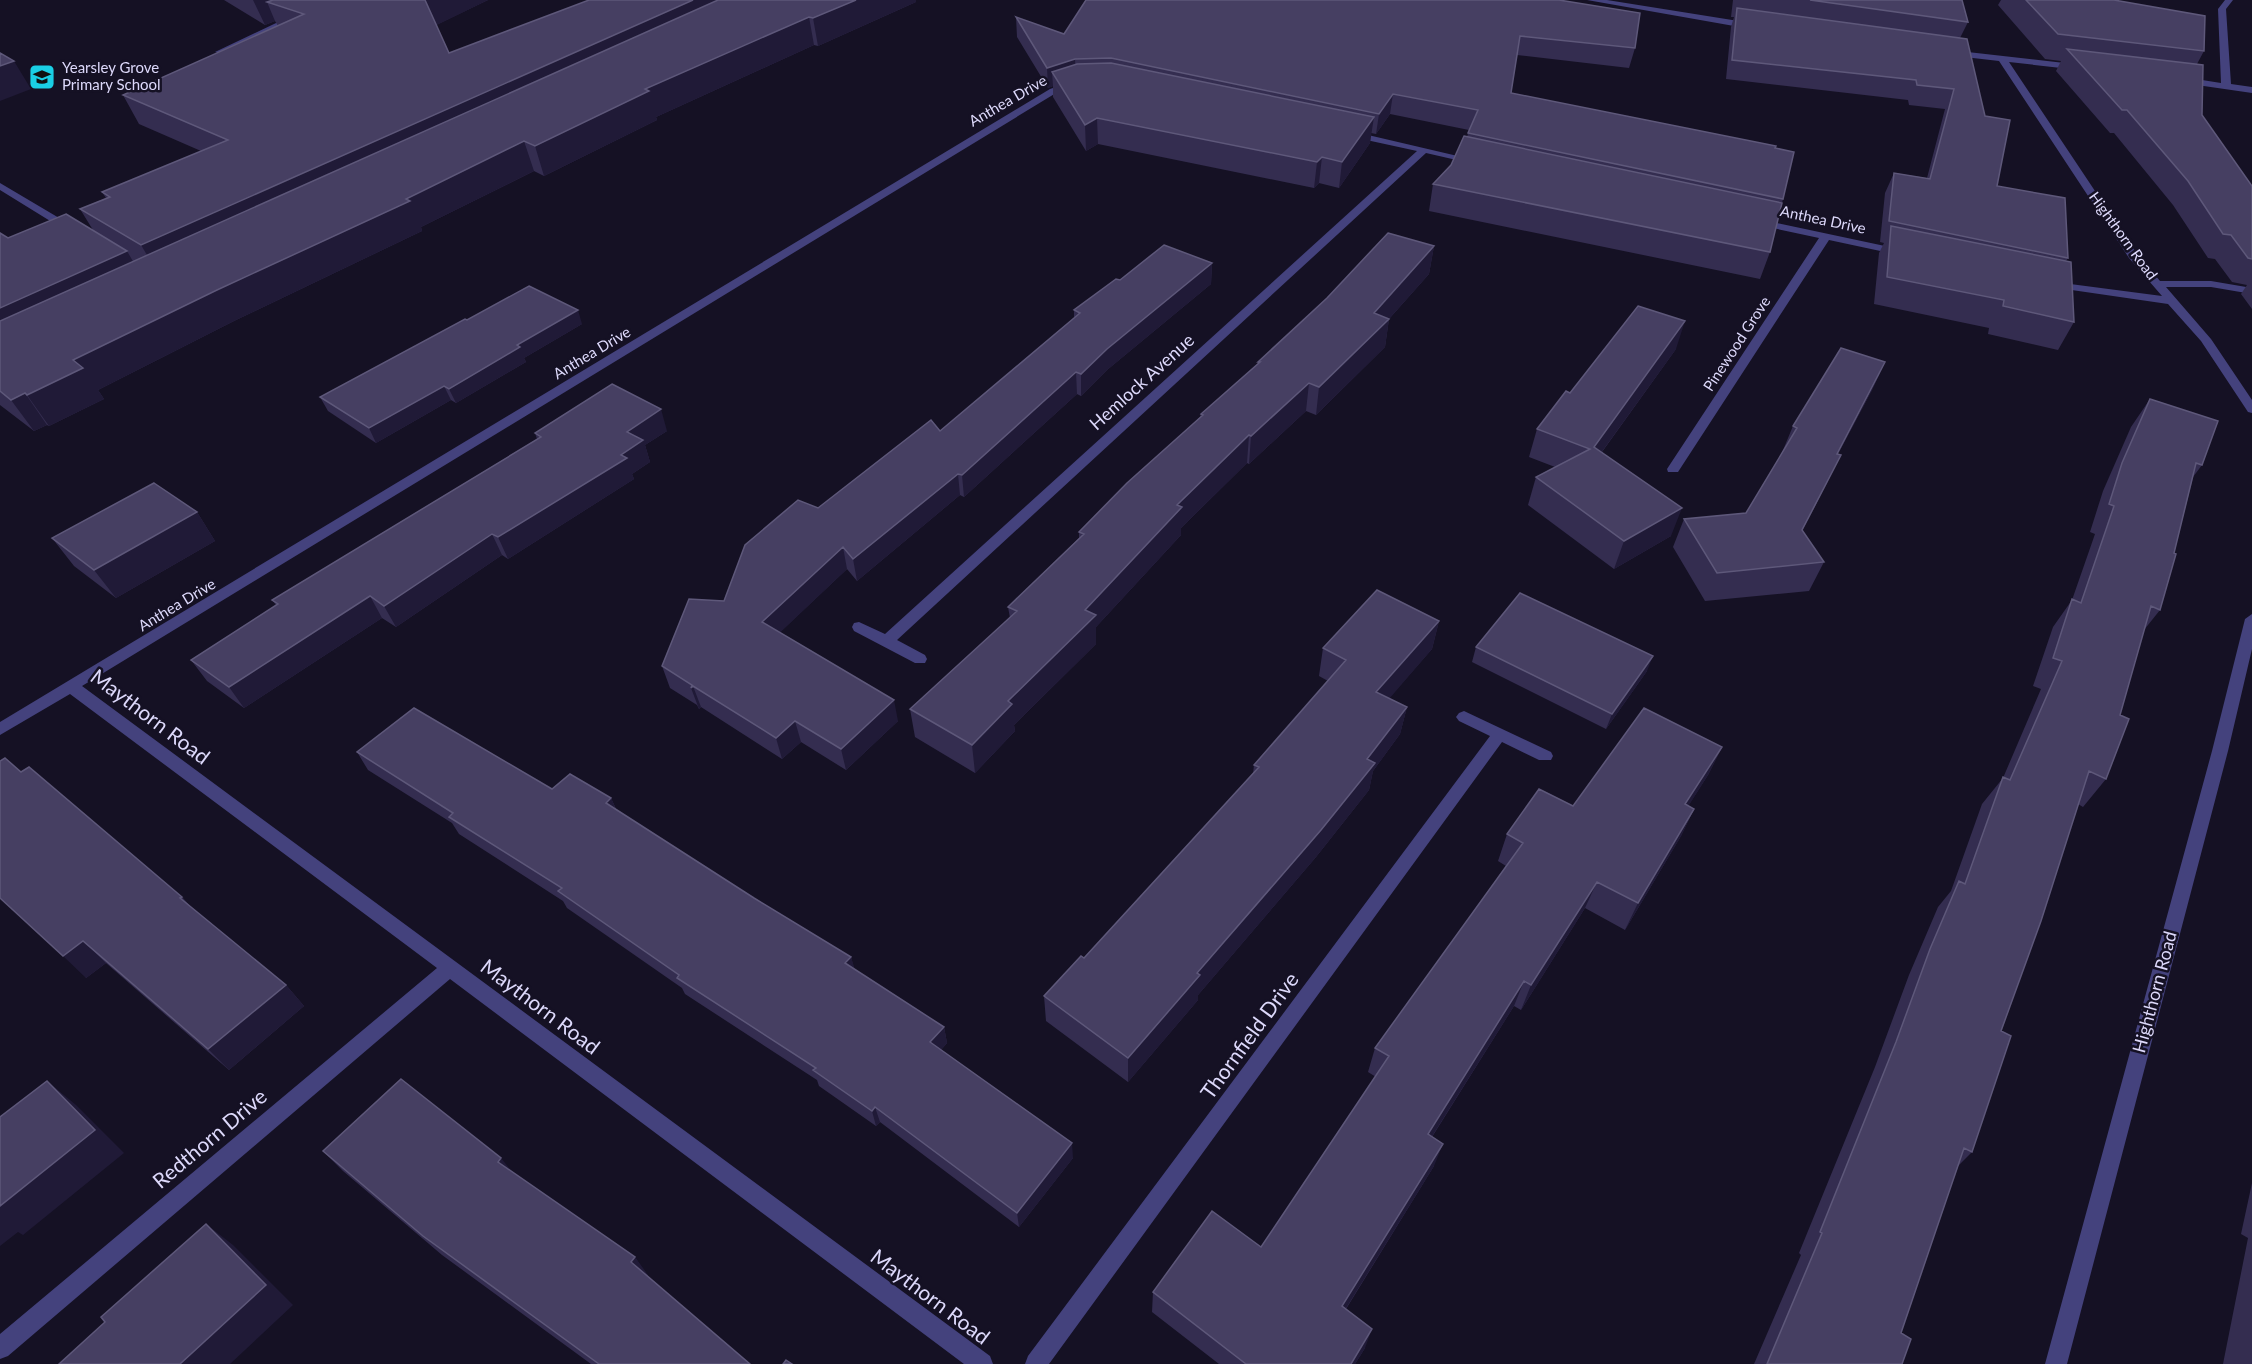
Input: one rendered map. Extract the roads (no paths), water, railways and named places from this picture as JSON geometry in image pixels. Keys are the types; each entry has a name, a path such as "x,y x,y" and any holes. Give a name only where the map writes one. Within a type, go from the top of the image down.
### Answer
{"street":[{"path":"1591,0 1759,27"},
{"path":"2226,86 2222,9 2229,0"},
{"path":"219,52 305,14"},
{"path":"1944,52 2093,68"},
{"name":"Highthorn Road","path":"2002,59 2133,256 2205,339 2252,409"},
{"path":"2172,78 2252,90"},
{"name":"Anthea Drive","path":"0,729 1053,91 1086,83"},
{"path":"1336,131 1483,163"},
{"name":"Hemlock Avenue","path":"886,642 1424,150"},
{"path":"0,186 78,233"},
{"name":"Anthea Drive","path":"1749,220 1907,253"},
{"name":"Pinewood Grove","path":"1673,469 1826,236"},
{"path":"2046,283 2119,296 2174,301"},
{"path":"2157,284 2211,284 2252,291"},
{"name":"Highthorn Road","path":"2056,1364 2220,751 2252,619"},
{"path":"858,627 920,659"},
{"name":"Maythorn Road","path":"71,686 982,1364"},
{"path":"1464,717 1545,756"},
{"name":"Thornfield Drive","path":"1036,1364 1500,734"},
{"name":"Redthorn Drive","path":"0,1348 450,968"}],"place":[{"name":"Yearsley Grove Primary School","path":"42,77"}]}
